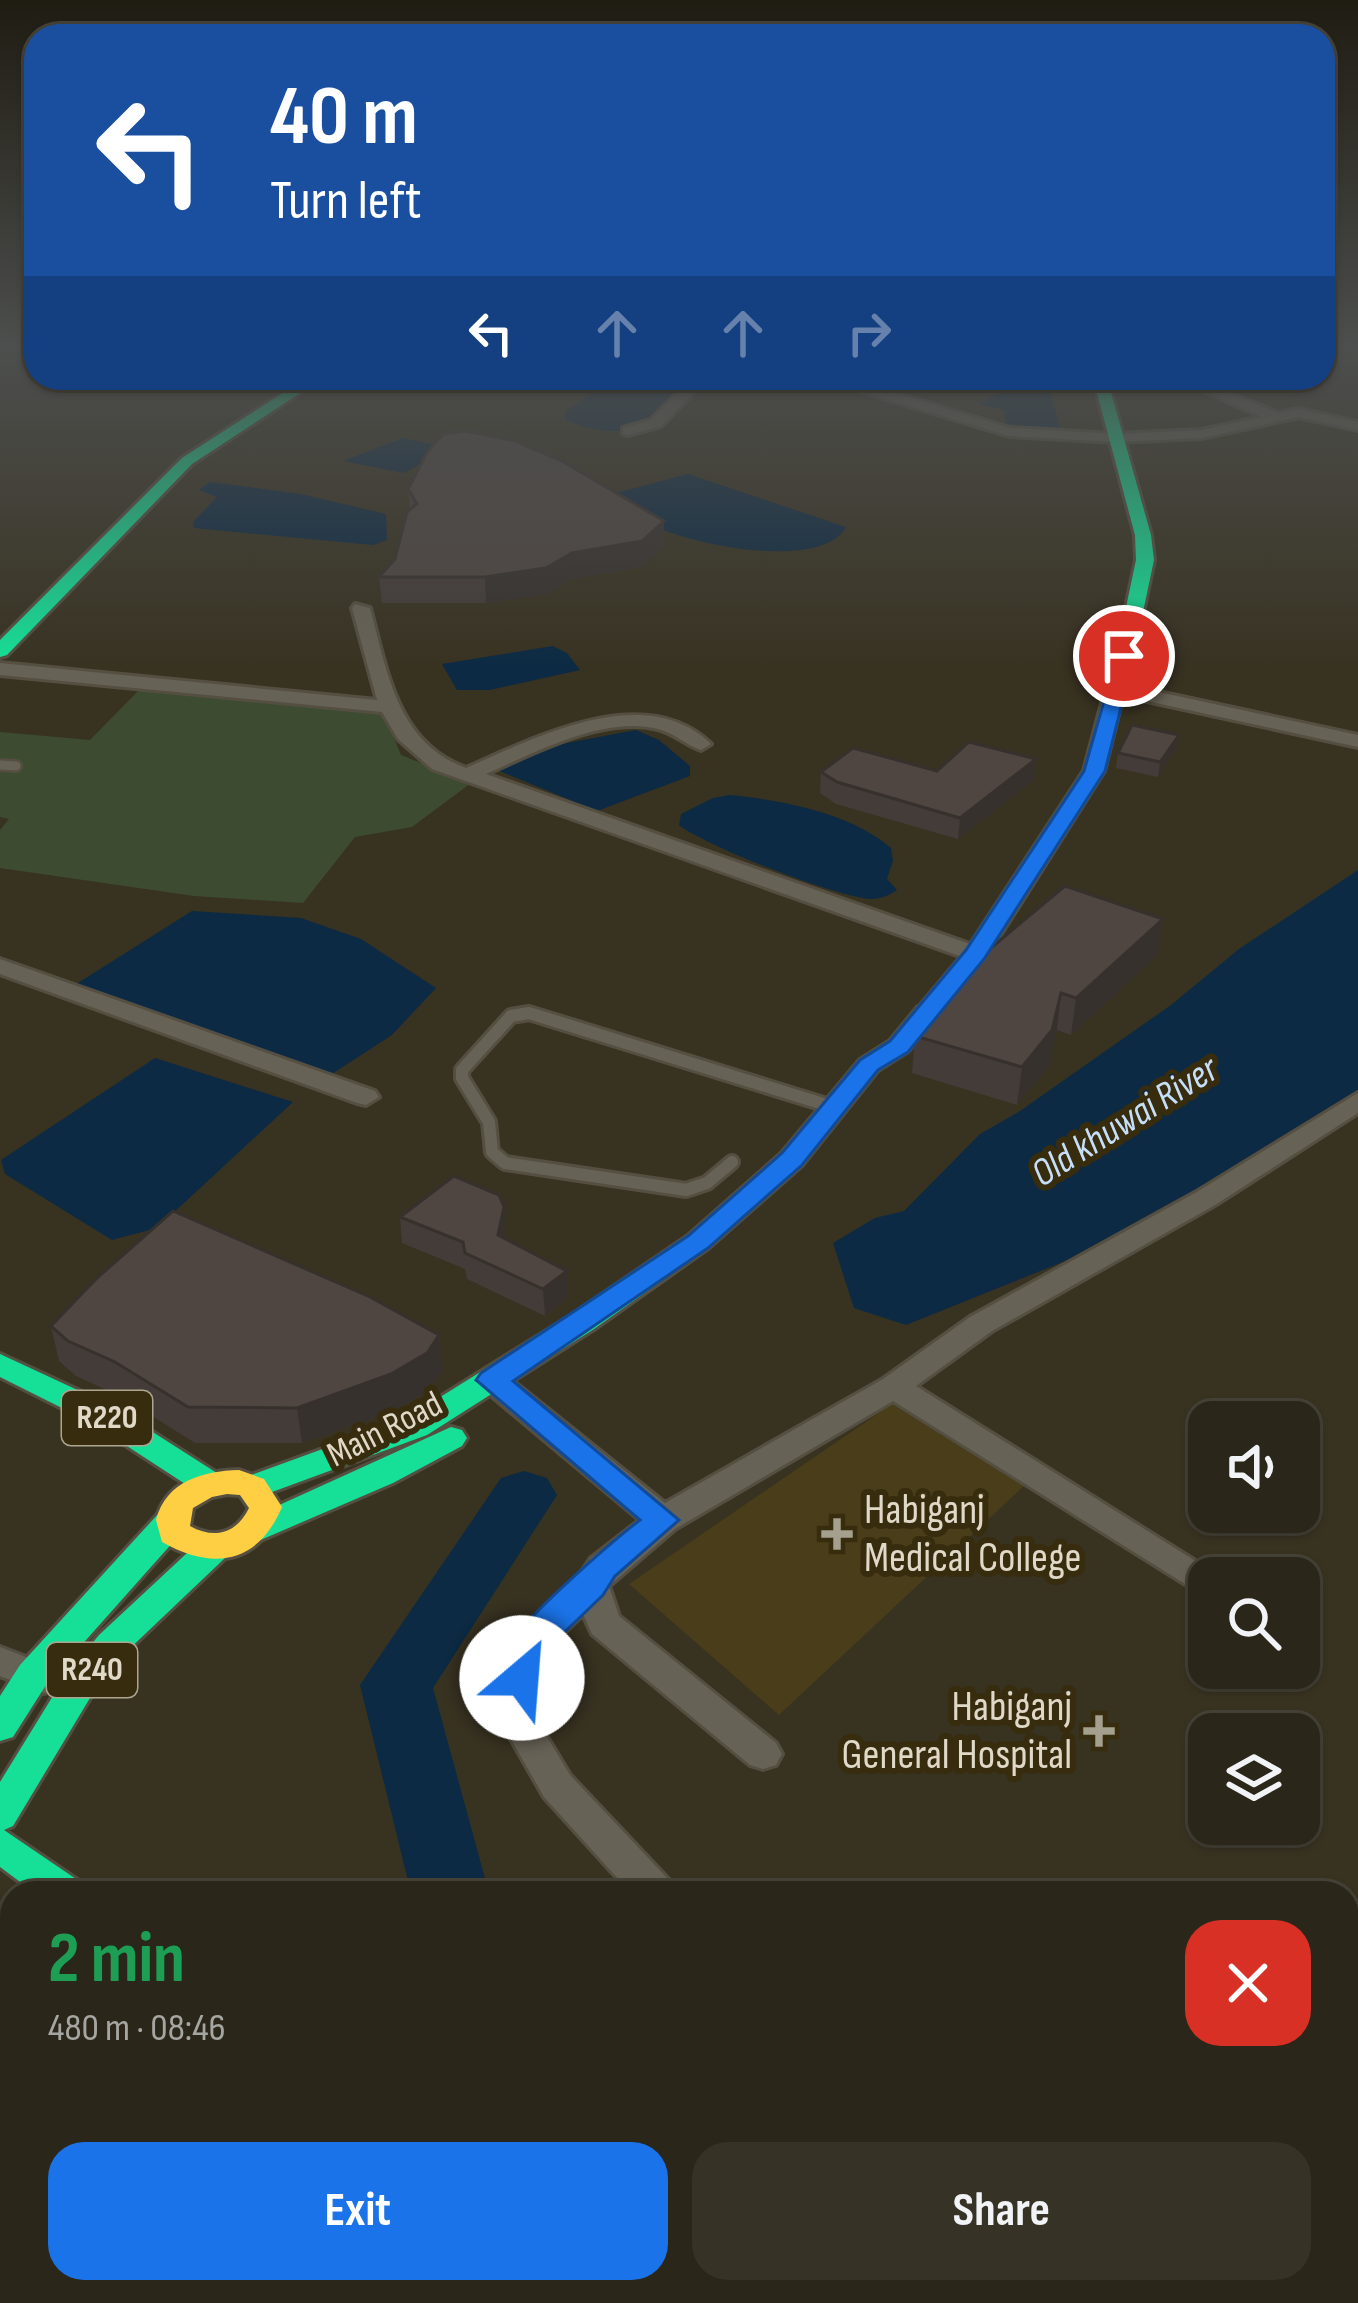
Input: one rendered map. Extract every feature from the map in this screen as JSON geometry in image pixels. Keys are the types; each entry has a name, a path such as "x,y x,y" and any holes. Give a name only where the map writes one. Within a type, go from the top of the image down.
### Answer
{"main road":[{"path":"0,651 199,452"},
{"name":"Main Road","path":"256,1530 382,1475 506,1400 792,1159 869,1065 899,1046 976,954 1094,771 1145,560 1143,535 1120,452"},
{"name":"Main Road","path":"888,1087 898,1072 899,1046"},
{"path":"592,1349 692,1276 820,1168"},
{"name":"R220","path":"0,1364 101,1414 208,1483"},
{"name":"Main Road","path":"252,1487 416,1427 506,1400"},
{"name":"R240","path":"0,1726 16,1668 171,1502 208,1483 239,1482 252,1487"},
{"path":"252,1487 266,1507 256,1530"},
{"path":"171,1502 184,1542 213,1549"},
{"name":"R240","path":"0,1815 77,1688 111,1646 213,1549 230,1546 256,1530"},
{"path":"0,1845 49,1881"}],"street":[{"path":"362,608 387,707 422,754 467,775 976,954"},
{"path":"0,668 387,707"},
{"path":"1117,689 1358,741"},
{"path":"467,775 520,752 621,723 656,722 701,744"},
{"path":"0,966 366,1096"},
{"path":"645,1881 557,1786 514,1712 530,1644 591,1586 603,1567 663,1520 894,1387 981,1324 1205,1199 1358,1101"},
{"path":"894,1387 1188,1573"},
{"path":"506,1400 663,1520"},
{"path":"591,1586 604,1624 763,1754"},
{"path":"16,1668 77,1688"}],"lane":[{"path":"0,766 16,766"},
{"path":"732,1162 707,1184 686,1190 505,1163 492,1152 489,1122 462,1078 463,1070 511,1016 530,1012 838,1108"}],"shaded area":[{"name":"Habiganj Medical College","path":"892,1404 1025,1485 779,1715 629,1584"}],"green space":[{"path":"143,686 380,705 401,755 471,783 412,827 355,837 303,903 194,896 0,868 0,830 9,819 0,817 0,732 90,740"}],"water":[{"path":"365,452 442,452 404,473 343,461"},
{"path":"688,474 846,527 831,541 807,549 744,549 652,525 634,515 616,493"},
{"path":"210,482 301,494 386,514 387,540 373,545 194,528 193,522 217,497 199,490"},
{"path":"553,646 567,653 580,670 490,690 457,690 442,664"},
{"path":"636,730 659,740 690,766 690,776 597,811 497,770 551,746"},
{"path":"730,795 815,810 875,836 891,848 893,861 887,879 897,890 871,899 830,890 742,857 679,825 681,814"},
{"path":"1358,870 1358,1091 1110,1243 906,1325 854,1308 833,1243 875,1218 904,1211 980,1134 1020,1111 1171,1005 1239,949"},
{"path":"192,911 301,918 361,939 436,988 392,1035 318,1083 62,993"},
{"path":"155,1058 293,1102 157,1228 112,1240 5,1174 1,1160"}],"building":[{"path":"427,452 542,452 664,521 642,541 572,553 546,568 485,577 379,577 395,559 407,512 417,504 408,489"},
{"path":"1132,725 1179,735 1160,762 1118,753"},
{"path":"969,742 1036,759 960,818 837,782 821,772 853,748 937,771"},
{"path":"1065,886 1163,919 1076,998 1061,993 1052,1030 1022,1067 915,1036 962,972"},
{"path":"454,1176 499,1195 504,1207 498,1235 567,1271 543,1289 465,1253 463,1242 400,1217"},
{"path":"173,1211 370,1297 439,1335 427,1353 391,1374 297,1408 188,1407 115,1362 68,1341 51,1326"}],"waterway":[{"name":"Old khuwai River","path":"447,1881 396,1685 524,1495"}],"traffic: fast":[{"path":"0,651 200,452"},
{"path":"1120,452 1143,535 1145,560 1130,631"},
{"path":"252,1487 416,1427 583,1322 698,1242 792,1159 869,1065 899,1046 927,1012"},
{"path":"0,1364 101,1414 208,1483"},
{"path":"256,1530 382,1475 451,1438"},
{"path":"0,1726 33,1675 171,1522"},
{"path":"0,1815 77,1688 111,1645 213,1549"},
{"path":"0,1845 49,1881"}],"traffic: slow":[{"path":"927,1012 976,954 1094,771 1130,631"},
{"path":"239,1482 252,1487 266,1507 251,1533 215,1547 174,1533 172,1520 182,1499 202,1487 239,1482"}],"place":[{"name":"Habiganj Medical College","path":"837,1534"},
{"name":"Habiganj General Hospital","path":"1099,1731"}],"route":[{"path":"522,1678 530,1644 591,1586 603,1567 663,1520 492,1380 698,1242 792,1159 869,1065 899,1046 976,954 1094,771 1124,656"}]}
